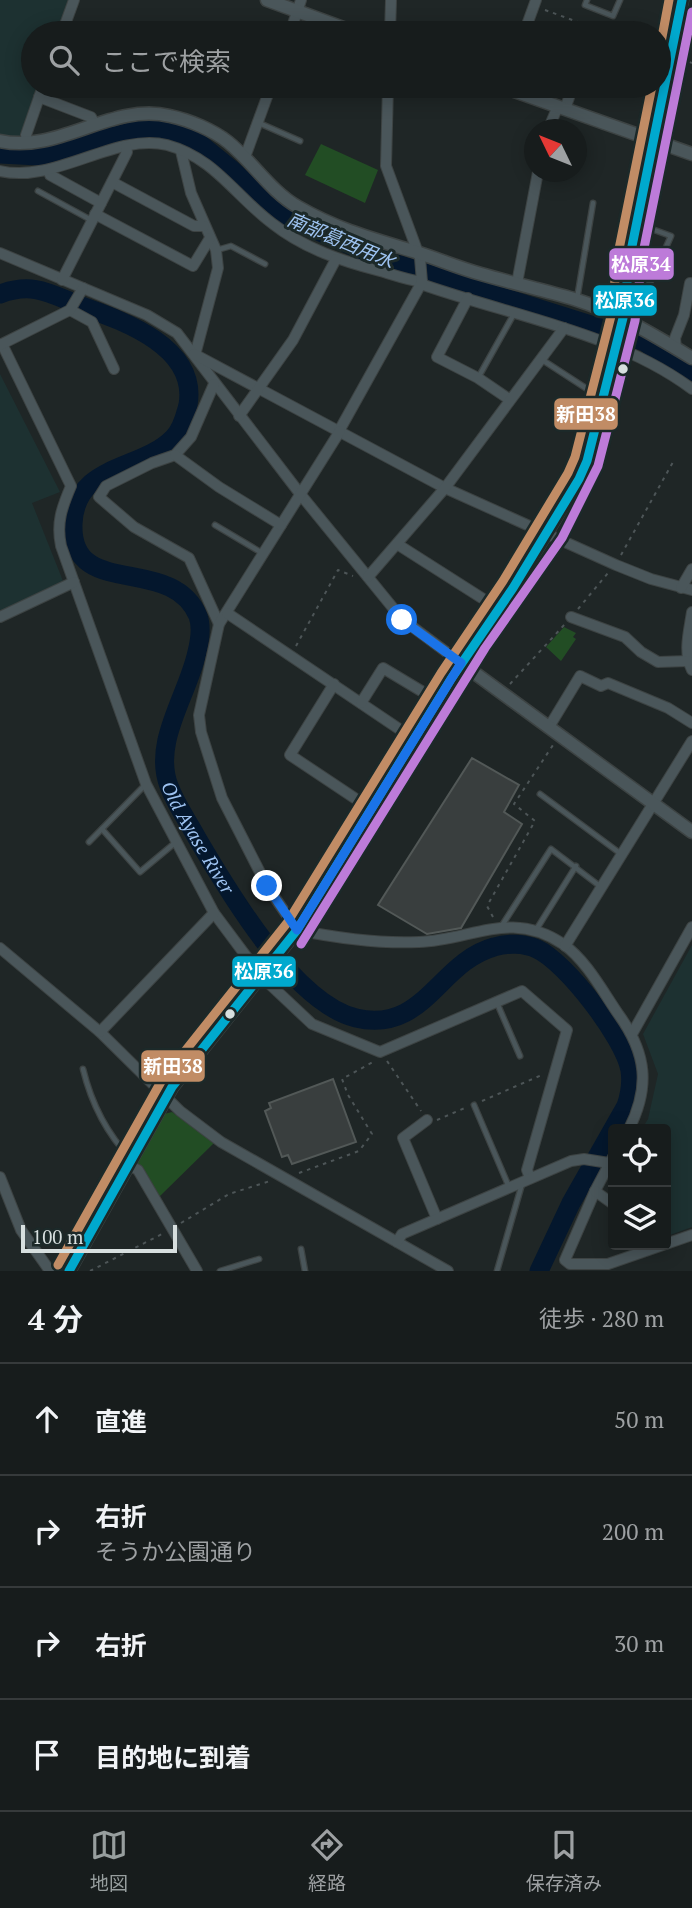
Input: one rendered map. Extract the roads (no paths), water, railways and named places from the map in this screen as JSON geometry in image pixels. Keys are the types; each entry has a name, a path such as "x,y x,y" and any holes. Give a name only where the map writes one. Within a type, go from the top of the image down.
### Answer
{"street":[{"path":"66,21 74,0"},
{"path":"267,0 299,6 331,21"},
{"path":"390,21 391,0"},
{"path":"671,55 682,0"},
{"path":"528,21 535,3"},
{"path":"27,143 26,135 39,98"},
{"path":"42,98 91,117 95,124"},
{"path":"245,157 267,98"},
{"path":"294,934 222,798 201,732 199,715 219,624 340,431 421,283 419,255 386,166 388,98"},
{"path":"536,98 692,154"},
{"path":"554,119 566,98"},
{"path":"73,1270 165,1098 185,1068 294,934 461,663 547,535 579,479 587,461 622,321 636,224 662,98"},
{"path":"0,141 38,142 132,114 171,116 218,135 245,157 271,186 295,206 358,236 480,274 577,300 692,358"},
{"path":"0,171 13,174 49,170 152,142 181,151 210,165 273,225 310,247 336,259 515,312 616,346 692,388"},
{"path":"61,280 127,152 126,147"},
{"path":"181,151 191,193 216,250 218,268 192,352"},
{"path":"49,170 50,175 101,203"},
{"path":"112,182 194,226 204,226"},
{"path":"517,283 536,182"},
{"path":"93,218 193,266 210,238"},
{"path":"0,253 159,321 177,333 239,416 402,620 692,832"},
{"path":"239,416 293,340 336,259"},
{"path":"676,348 675,338 684,315 690,283"},
{"path":"83,288 70,310 1,344 71,486 61,509 58,526 61,546 146,784 214,913 264,973 312,1024 380,1052 522,991 567,1030 527,1170 527,1180"},
{"path":"468,298 437,357 478,378 509,399"},
{"path":"70,310 92,322 114,369"},
{"path":"367,576 445,488 564,328"},
{"path":"192,352 445,488 616,565 686,589 692,569"},
{"path":"214,384 191,437 175,455 122,477 106,486 99,497 134,527 189,558 219,624"},
{"path":"175,455 219,487 281,525"},
{"path":"397,544 499,609"},
{"path":"0,617 74,582"},
{"path":"575,620 625,637 641,652 658,662 690,665 687,645 692,612"},
{"path":"227,613 414,739"},
{"path":"361,702 383,668 438,701"},
{"path":"549,727 580,676 601,686 608,684 644,698 692,723"},
{"path":"334,684 290,755 371,809"},
{"path":"565,946 692,741"},
{"path":"100,1032 214,913"},
{"path":"632,1034 692,927"},
{"path":"294,934 395,943 423,942 499,928 535,930 565,946 582,963 632,1034 642,1061 644,1081 640,1105 631,1124"},
{"path":"0,948 100,1032 165,1098 221,1143 448,1271"},
{"path":"427,1120 403,1138 436,1219"},
{"path":"397,1242 402,1234 571,1161 608,1161"},
{"path":"130,1162 138,1170 197,1271"},
{"path":"608,1163 565,1260 570,1264 608,1264 646,1250"},
{"path":"0,1177 21,1230 50,1271"},
{"path":"595,1191 608,1200"},
{"path":"671,1241 692,1235"},
{"path":"423,1271 432,1262"}],"lane":[{"path":"587,0 585,5 613,16 620,0"},
{"path":"258,122 300,141"},
{"path":"38,191 93,218"},
{"path":"577,300 593,203"},
{"path":"627,277 650,283 671,236 636,224"},
{"path":"216,250 231,246 265,264"},
{"path":"478,378 515,312"},
{"path":"540,358 602,399"},
{"path":"215,525 263,554"},
{"path":"89,842 146,784"},
{"path":"540,794 621,855"},
{"path":"102,829 140,872 176,842"},
{"path":"499,928 551,849 602,887"},
{"path":"535,930 576,866"},
{"path":"497,1003 520,1056"},
{"path":"83,1069 94,1104 104,1124 130,1162"},
{"path":"474,1105 509,1187"},
{"path":"497,1271 527,1180"},
{"path":"301,1249 304,1271"},
{"path":"220,1271 259,1259"}],"waterway":[{"name":"南部葛西用水","path":"0,154 39,156 150,127 181,135 195,140 279,214 384,260 645,342 692,375"},
{"name":"Old Ayase River","path":"0,294 23,289 53,294 119,321 156,340 171,353 182,368 188,385 188,405 179,431 160,449 112,471 85,489 77,504 73,524 76,547 88,562 104,570 167,586 185,597 198,616 200,638 193,668 168,736 165,769 169,786 182,813 226,886 265,942 309,991 333,1008 356,1018 379,1020 399,1016 415,1007 475,955 504,945 532,947 549,957 578,985 617,1039 630,1070 626,1106 571,1203 539,1271"}]}
